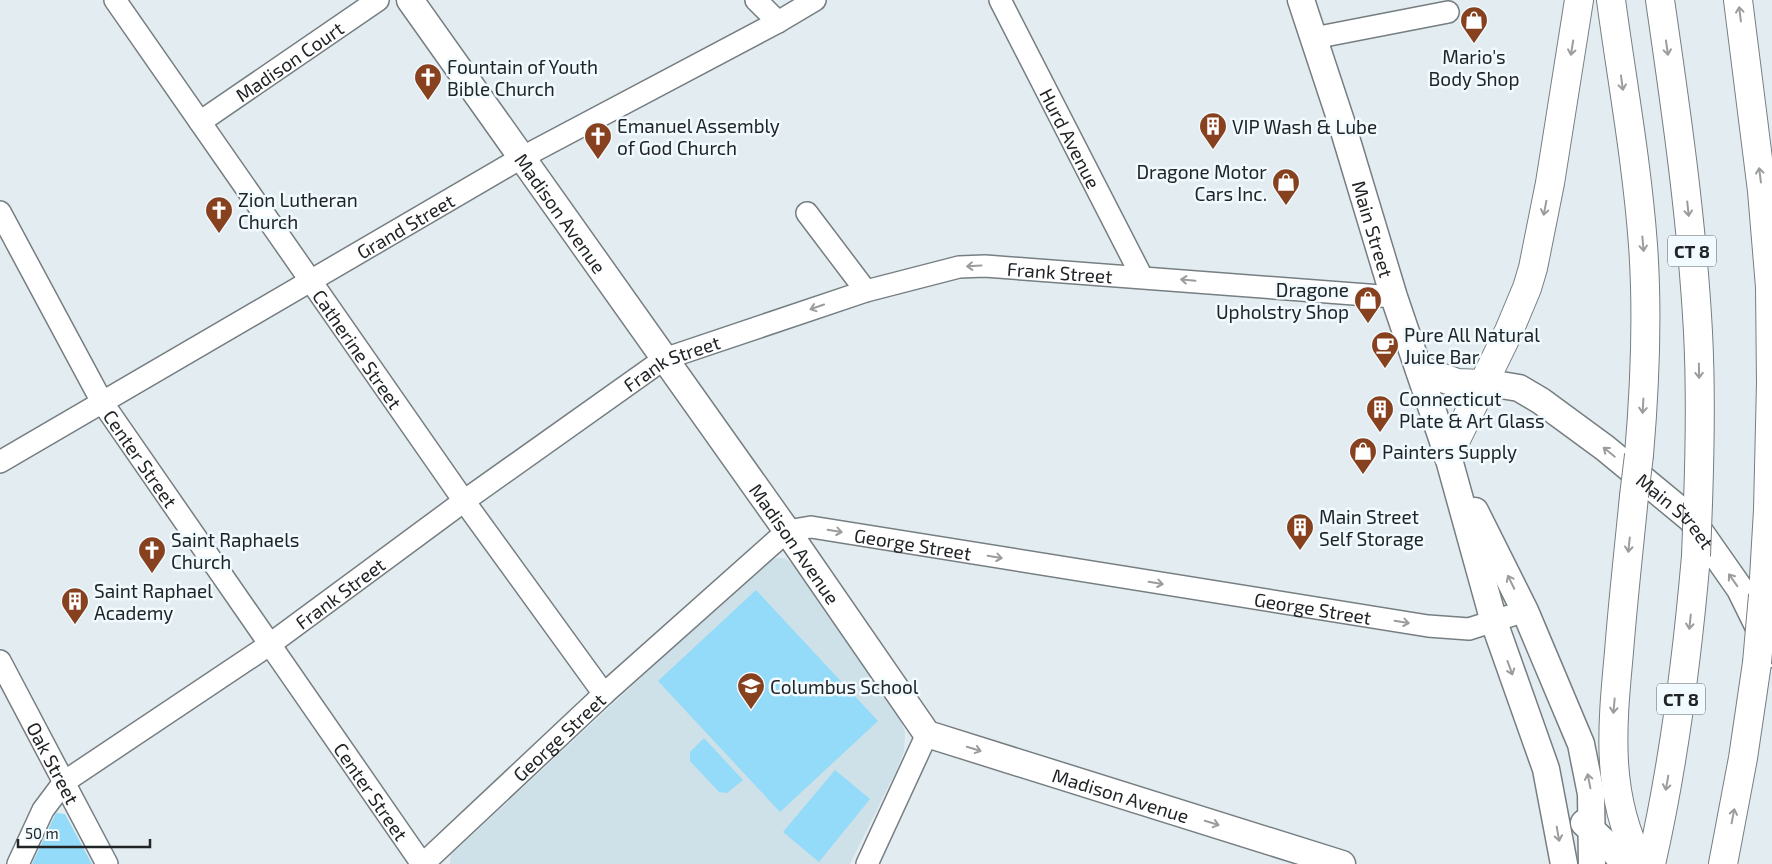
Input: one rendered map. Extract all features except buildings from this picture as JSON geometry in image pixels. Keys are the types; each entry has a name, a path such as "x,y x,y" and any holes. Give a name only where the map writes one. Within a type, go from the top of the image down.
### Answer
{"highway":[{"path":"1448,456 1518,310 1533,268 1550,183 1579,0"},
{"path":"1611,0 1643,245 1646,348 1639,455 1620,633 1612,741 1620,812 1641,864"},
{"name":"CT 8","path":"1653,852 1682,690 1696,556 1700,402 1696,300 1684,170 1660,0"},
{"path":"1723,864 1764,659 1764,595 1771,384 1769,277 1762,191 1738,0"},
{"path":"1420,370 1457,383 1483,384"}],"main road":[{"name":"Madison Avenue","path":"410,0 787,531 927,734 1342,864"},
{"name":"Main Street","path":"1301,0 1341,121 1394,297 1448,456 1494,622 1546,769 1564,864"},
{"name":"Main Street","path":"1483,384 1519,388 1541,401 1605,448 1691,519 1740,589 1764,659"},
{"name":"Main Street","path":"1448,456 1525,611 1581,744 1591,794 1592,864"},
{"name":"Main Street","path":"1546,769 1578,818 1610,846 1625,864"}],"street":[{"name":"Catherine Street","path":"115,0 464,501 604,694"},
{"name":"Madison Court","path":"200,122 378,0"},
{"path":"756,0 778,22"},
{"name":"Grand Street","path":"0,462 521,158 778,22 815,0"},
{"name":"Hurd Avenue","path":"1000,0 1142,277"},
{"path":"1314,38 1448,12"},
{"name":"Center Street","path":"0,212 102,402 422,864"},
{"path":"807,213 866,291"},
{"name":"Frank Street","path":"18,864 43,810 64,782 269,645 464,501 664,359 866,291 959,267 985,266 1394,297"},
{"name":"George Street","path":"422,864 604,694 787,531 811,527 1428,626 1469,629 1525,611"},
{"name":"Oak Street","path":"0,661 107,864"},
{"path":"867,864 927,734"}],"shaded area":[{"name":"Columbus School","path":"775,558 785,558 794,566 898,714 905,732 904,751 896,771 850,864 450,864 451,855 455,851 763,564"},
{"path":"756,590 878,721 780,812 658,681"},
{"path":"704,738 743,780 727,793 719,792 690,761 690,752"},
{"path":"835,770 870,799 819,862 783,832"},
{"path":"56,813 65,814 92,864 32,864"}],"place":[{"name":"Mario's Body Shop","path":"1474,44"},
{"name":"Fountain of Youth Bible Church","path":"428,101"},
{"name":"VIP Wash & Lube","path":"1213,150"},
{"name":"Emanuel Assembly of God Church","path":"598,160"},
{"name":"Dragone Motor Cars Inc.","path":"1286,206"},
{"name":"Zion Lutheran Church","path":"219,234"},
{"name":"Dragone Upholstry Shop","path":"1368,324"},
{"name":"Pure All Natural Juice Bar","path":"1385,369"},
{"name":"Connecticut Plate & Art Glass","path":"1380,433"},
{"name":"Painters Supply","path":"1363,475"},
{"name":"Main Street Self Storage","path":"1300,551"},
{"name":"Saint Raphaels Church","path":"152,574"},
{"name":"Saint Raphael Academy","path":"75,625"},
{"name":"Columbus School","path":"751,710"}]}
